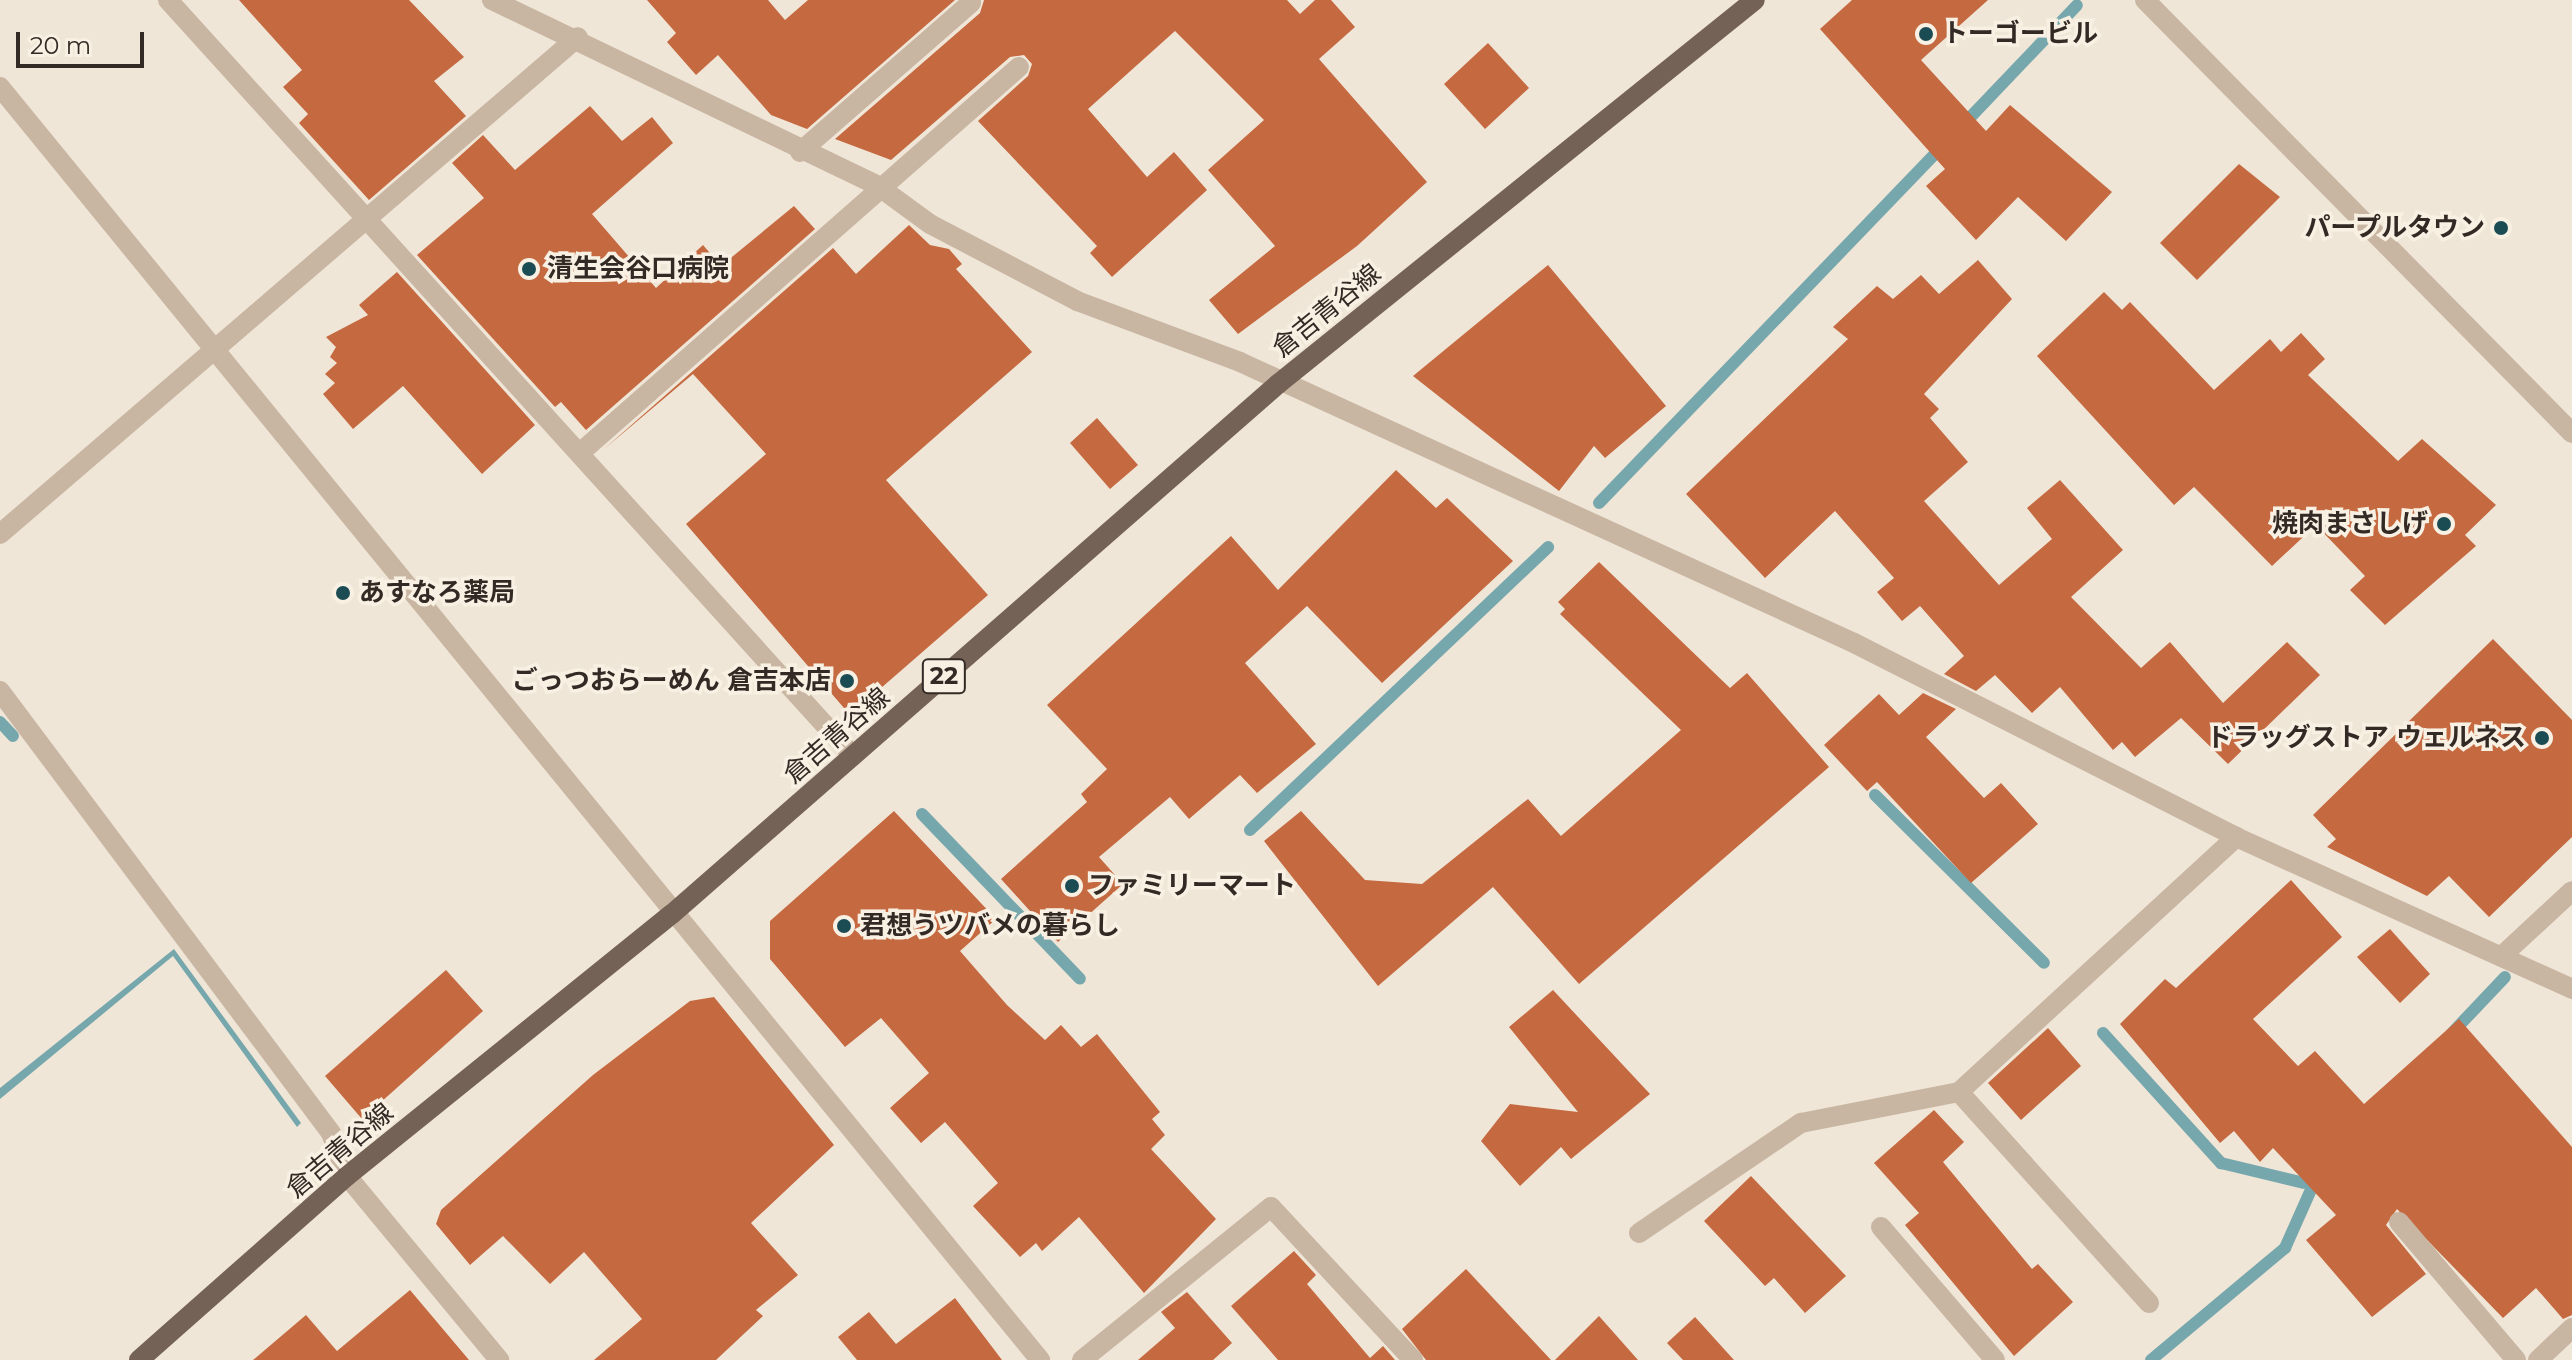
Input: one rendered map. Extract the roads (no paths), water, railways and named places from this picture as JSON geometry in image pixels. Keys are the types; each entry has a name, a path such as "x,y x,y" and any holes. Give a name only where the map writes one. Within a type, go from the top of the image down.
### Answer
{"main road":[{"name":"倉吉青谷線","path":"139,1360 347,1176 672,914 1278,384 1755,0"}],"street":[{"path":"168,0 367,225 581,452 853,756"},
{"path":"2145,0 2572,433"},
{"path":"506,3 800,152 878,186 930,224 1077,301 1240,362 1278,384 1854,643 2236,837 2505,953 2572,989"},
{"path":"800,152 971,3"},
{"path":"0,534 210,349 367,225 578,37"},
{"path":"581,452 878,186 1019,67"},
{"path":"0,87 210,349 1040,1360"},
{"path":"0,691 331,1133 347,1176 499,1360"},
{"path":"1639,1233 1801,1123 1959,1092 2236,837"},
{"path":"2505,953 2572,891"},
{"path":"1959,1092 2149,1303"},
{"path":"1082,1360 1271,1207 1413,1360"},
{"path":"2399,1222 2516,1360"},
{"path":"1881,1227 1995,1360"},
{"path":"2538,1360 2572,1328"}],"water":[{"path":"174,949 301,1123 297,1127 173,956 0,1099 0,1088"}],"waterway":[{"path":"1961,127 2077,5"},
{"path":"1599,503 1943,146"},
{"path":"1250,830 1548,547"},
{"path":"0,722 13,736"},
{"path":"1875,795 2044,963"},
{"path":"922,814 1080,979"},
{"path":"2452,1033 2505,977"},
{"path":"2103,1033 2221,1163 2304,1183"},
{"path":"2151,1360 2285,1248 2318,1174"}],"place":[{"name":"トーゴービル","path":"1926,34"},
{"name":"パープルタウン","path":"2501,228"},
{"name":"清生会谷口病院","path":"529,269"},
{"name":"焼肉まさしげ","path":"2444,524"},
{"name":"あすなろ薬局","path":"343,593"},
{"name":"ごっつおらーめん 倉吉本店","path":"847,681"},
{"name":"ドラッグストア ウェルネス","path":"2542,738"},
{"name":"ファミリーマート","path":"1072,886"},
{"name":"君想うツバメの暮らし","path":"844,926"}]}
